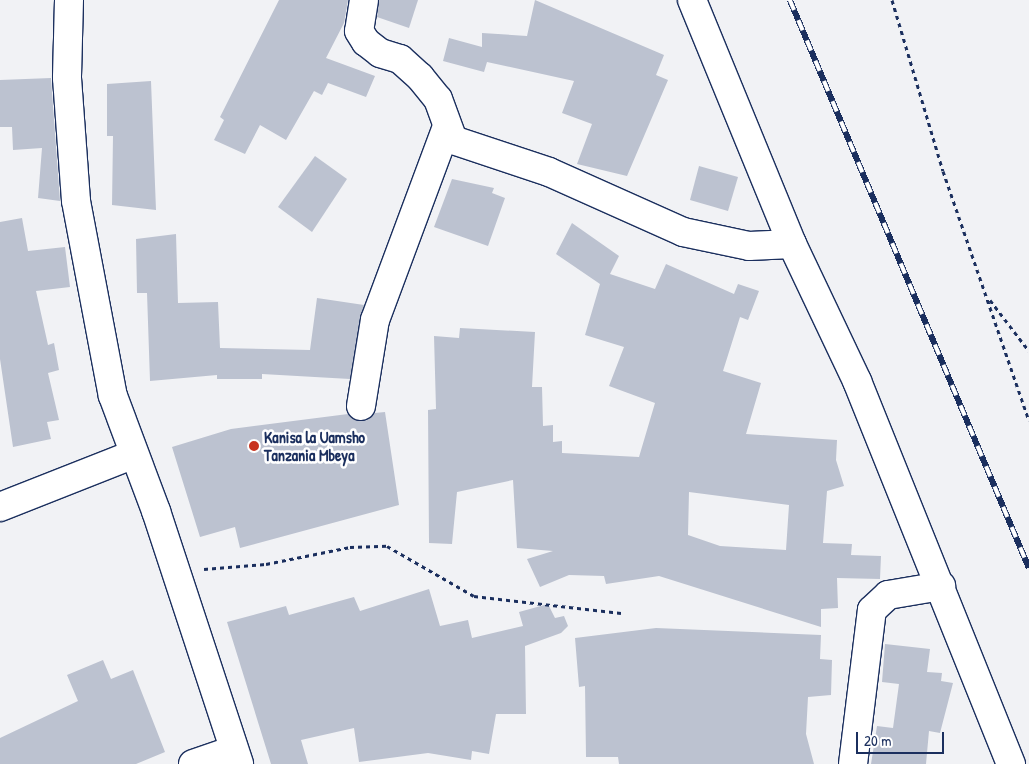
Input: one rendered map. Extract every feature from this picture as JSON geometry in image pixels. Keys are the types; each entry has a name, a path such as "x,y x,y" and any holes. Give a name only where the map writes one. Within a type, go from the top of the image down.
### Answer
{"street":[{"path":"69,0 67,78 76,201 113,396 132,455 176,570 237,757 193,764"},
{"path":"364,0 359,31 366,42 380,53 400,59 420,77 438,99 446,129 453,140 549,172 683,232 749,246 792,244"},
{"path":"692,0 792,244 857,381 1011,764"},
{"path":"361,406 375,320 446,129"},
{"path":"0,507 132,455"},
{"path":"853,764 872,610 888,595 941,586"}],"path":[{"path":"892,0 943,171 1029,421"},
{"path":"988,298 1029,352"},
{"path":"176,570 266,564 350,547 387,546 474,596 621,613"}],"building":[{"path":"279,0 348,0 344,23 326,58 375,76 366,97 328,83 322,95 314,91 286,140 260,125 245,154 214,140 224,120 220,117"},
{"path":"379,0 418,0 409,28 377,17"},
{"path":"535,0 664,55 656,75 668,80 627,176 577,164 592,124 562,113 574,81 487,62 484,72 443,61 449,38 482,47 482,33 527,36"},
{"path":"51,78 60,201 38,198 42,148 13,150 12,127 0,127 0,80"},
{"path":"151,81 156,210 112,205 113,136 107,136 107,84"},
{"path":"315,156 347,179 312,232 278,207"},
{"path":"699,166 738,177 728,211 690,200"},
{"path":"452,179 494,188 492,193 505,198 488,246 434,227"},
{"path":"22,218 28,251 65,247 70,287 36,291 48,345 54,343 59,370 48,373 59,420 47,422 51,439 13,447 0,359 0,222"},
{"path":"572,223 619,256 610,274 655,289 666,264 734,294 738,284 759,291 748,320 740,317 723,371 761,383 746,434 837,440 836,460 844,486 827,491 823,543 852,544 851,555 881,556 880,579 837,578 838,608 821,609 821,627 659,576 606,584 604,576 569,575 540,587 527,559 553,551 517,548 513,480 457,492 452,544 429,543 428,410 436,409 434,336 459,338 460,328 535,332 532,387 542,387 543,426 553,425 553,442 562,441 562,453 639,457 655,403 609,386 624,347 585,335 600,284 556,254","holes":["689,492 789,505 786,550 720,546 688,535"]},
{"path":"176,234 178,303 218,302 220,348 310,350 317,298 364,305 350,379 262,374 262,379 217,379 217,375 150,381 147,293 137,293 136,239"},
{"path":"385,412 399,505 240,548 235,527 200,537 172,447 231,429 348,414 366,421 375,413"},
{"path":"429,589 440,626 468,620 472,638 523,626 519,612 548,604 555,618 564,616 568,626 561,633 525,646 526,714 496,714 489,754 472,751 471,760 428,753 359,762 354,728 301,740 308,764 271,764 227,622 286,606 289,615 354,597 360,611"},
{"path":"656,628 821,635 820,659 832,660 831,695 808,697 806,734 814,764 619,764 618,757 586,757 585,686 579,687 575,638"},
{"path":"885,644 930,649 927,672 942,673 941,681 953,683 940,733 929,731 926,764 871,764 877,726 893,728 899,684 882,682"},
{"path":"103,660 111,679 133,670 165,752 136,764 0,764 0,738 78,701 67,675"}],"railway":[{"path":"790,0 1029,568"}],"place":[{"name":"Kanisa la Uamsho Tanzania Mbeya","path":"254,446"}]}
